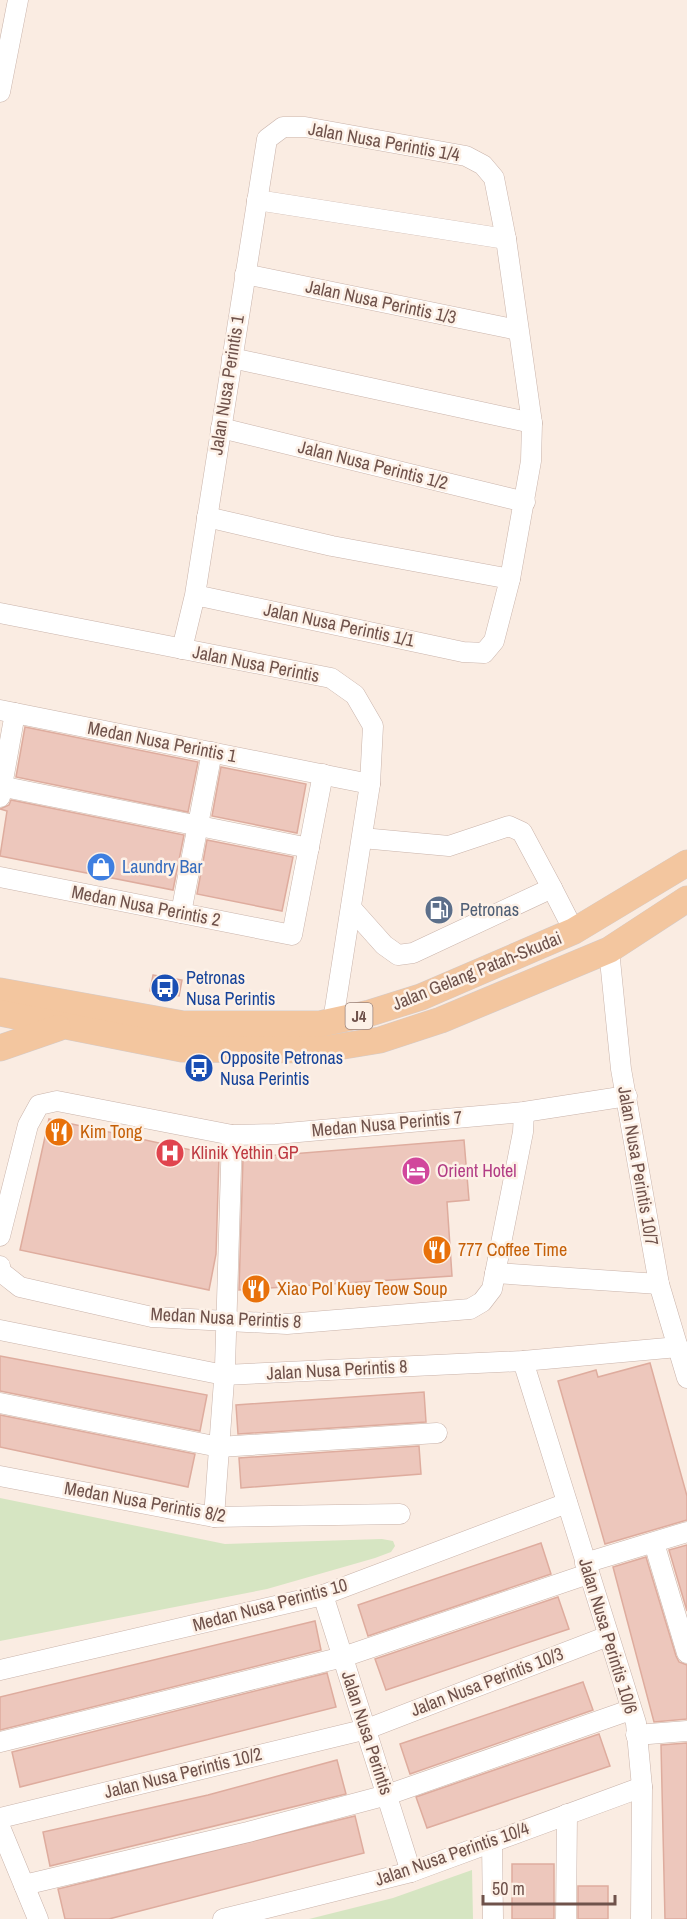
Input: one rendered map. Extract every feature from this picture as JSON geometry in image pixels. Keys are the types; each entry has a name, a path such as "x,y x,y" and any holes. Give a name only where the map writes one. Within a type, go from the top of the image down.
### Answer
{"main road":[{"name":"Jalan Gelang Patah-Skudai","path":"0,991 183,1024 286,1025 333,1022 422,997 574,931 687,863"},
{"name":"Jalan Gelang Patah-Skudai","path":"0,1013 182,1049 319,1050 380,1040 441,1020 609,951 687,899"},
{"path":"0,1048 19,1039 64,1027"}],"street":[{"path":"0,92 18,0"},
{"name":"Jalan Nusa Perintis 1/4","path":"283,127 305,127 466,156 483,165 494,178 506,239"},
{"name":"Jalan Nusa Perintis 1","path":"182,649 195,595 267,139 283,127"},
{"path":"207,517 332,546 510,579 525,501 531,461 532,423 506,239 257,200"},
{"name":"Jalan Nusa Perintis 1/3","path":"245,274 518,330"},
{"path":"232,358 532,423"},
{"name":"Jalan Nusa Perintis 1/2","path":"221,428 525,501"},
{"name":"Jalan Nusa Perintis 1/1","path":"195,595 464,652 484,653 494,641 510,579"},
{"name":"Jalan Nusa Perintis","path":"0,613 331,678 355,695 373,726 370,784 333,1022"},
{"path":"7,711 1,790 309,848 323,774 370,784"},
{"name":"Medan Nusa Perintis 1","path":"7,711 323,774"},
{"path":"181,913 212,752"},
{"path":"362,838 449,846 509,826 522,832 574,931"},
{"name":"Medan Nusa Perintis 2","path":"0,877 292,935 309,848"},
{"path":"351,908 384,945 398,955 413,953 552,888"},
{"name":"Jalan Nusa Perintis 10/7","path":"609,951 621,1070 659,1284 687,1377"},
{"path":"627,1096 524,1112 523,1132 494,1281 659,1284"},
{"name":"Medan Nusa Perintis 7","path":"7,1181 28,1125 39,1105 57,1101 232,1136 524,1112"},
{"path":"214,1517 224,1375 232,1136"},
{"path":"0,1236 7,1181"},
{"name":"Medan Nusa Perintis 8","path":"0,1266 1,1272 20,1287 152,1317 287,1324 470,1308 482,1302 494,1281"},
{"name":"Jalan Nusa Perintis 8","path":"0,1330 224,1375 523,1361 678,1347"},
{"name":"Jalan Nusa Perintis 10/6","path":"523,1361 630,1710 636,1723 642,1787 641,1919"},
{"path":"0,1403 219,1447 437,1433"},
{"name":"Medan Nusa Perintis 8/2","path":"0,1476 214,1517 400,1514"},
{"name":"Medan Nusa Perintis 10","path":"0,1670 323,1595 567,1503"},
{"path":"0,1742 343,1657 687,1533"},
{"path":"654,1543 687,1653"},
{"name":"Jalan Nusa Perintis","path":"323,1595 411,1872"},
{"name":"Jalan Nusa Perintis 10/3","path":"367,1729 608,1636"},
{"path":"24,1885 248,1832 387,1796 630,1710"},
{"name":"Jalan Nusa Perintis 10/2","path":"0,1818 367,1729"},
{"path":"636,1735 687,1731"},
{"name":"Jalan Nusa Perintis 10/4","path":"223,1919 411,1872 642,1787"},
{"path":"566,1919 567,1814"},
{"path":"0,1827 38,1919"},
{"path":"492,1841 493,1919"}],"green space":[{"path":"0,1498 225,1544 382,1539 393,1541 395,1546 391,1552 375,1558 267,1589 0,1641"},
{"path":"472,1870 473,1919 309,1919 393,1898"}],"building":[{"path":"25,727 198,762 188,812 16,777"},
{"path":"221,767 306,784 297,833 212,816"},
{"path":"11,800 184,835 173,890 0,856 7,811 0,809 9,805"},
{"path":"207,840 293,857 282,911 197,894"},
{"path":"153,975 182,980 179,996 150,991"},
{"path":"49,1119 219,1156 216,1254 209,1290 20,1250"},
{"path":"464,1140 469,1200 447,1202 452,1276 239,1290 243,1158"},
{"path":"0,1356 207,1395 200,1431 0,1391"},
{"path":"650,1363 687,1496 687,1520 605,1544 558,1381 596,1370 598,1377"},
{"path":"424,1392 426,1422 238,1434 236,1405"},
{"path":"0,1415 195,1454 188,1487 0,1447"},
{"path":"419,1446 421,1474 241,1488 239,1458"},
{"path":"541,1543 551,1574 368,1636 358,1605"},
{"path":"687,1545 687,1611 669,1550"},
{"path":"646,1557 676,1656 679,1662 687,1665 687,1719 654,1722 613,1567"},
{"path":"558,1597 569,1629 386,1690 375,1659"},
{"path":"315,1621 321,1650 0,1730 0,1697"},
{"path":"327,1673 336,1707 20,1787 12,1752"},
{"path":"583,1682 593,1710 410,1774 400,1744"},
{"path":"599,1734 610,1766 427,1828 416,1797"},
{"path":"687,1743 687,1919 665,1919 661,1745"},
{"path":"337,1760 346,1794 50,1866 43,1832 208,1795"},
{"path":"355,1816 364,1853 109,1919 65,1919 58,1889"},
{"path":"512,1864 554,1864 554,1919 512,1919"},
{"path":"578,1886 608,1886 608,1919 578,1919"}],"place":[{"name":"Laundry Bar","path":"101,867"},
{"name":"Petronas","path":"439,910"},
{"name":"Petronas Nusa Perintis","path":"165,988"},
{"name":"Opposite Petronas Nusa Perintis","path":"199,1068"},
{"name":"Kim Tong","path":"59,1132"},
{"name":"Klinik Yethin GP","path":"170,1153"},
{"name":"Orient Hotel","path":"416,1171"},
{"name":"777 Coffee Time","path":"437,1250"},
{"name":"Xiao Pol Kuey Teow Soup","path":"256,1289"}]}
